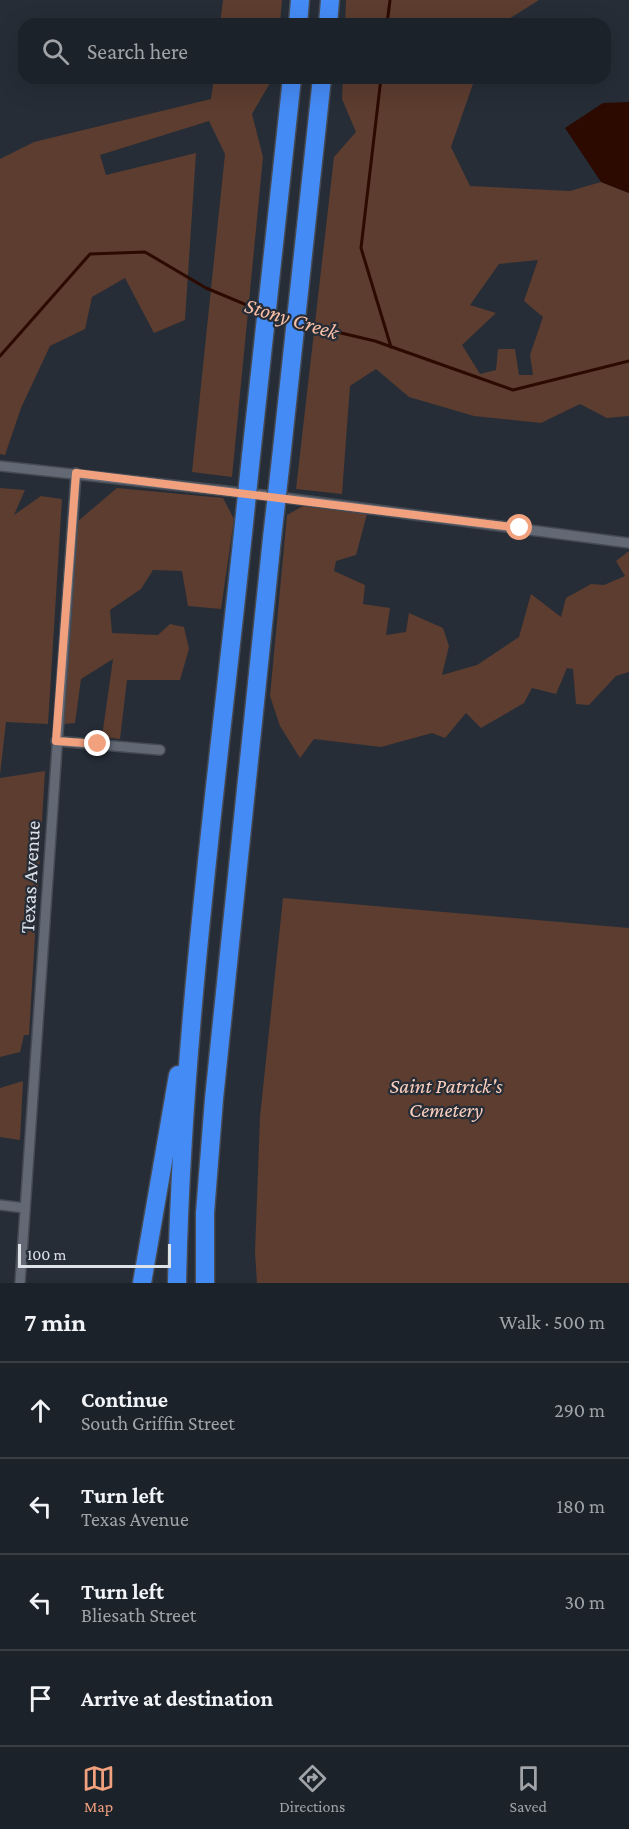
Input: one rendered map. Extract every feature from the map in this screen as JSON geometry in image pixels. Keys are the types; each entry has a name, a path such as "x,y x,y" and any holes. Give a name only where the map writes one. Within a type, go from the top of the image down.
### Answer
{"highway":[{"path":"298,18 300,0"},
{"path":"328,18 330,0"},
{"path":"177,1283 179,1184 200,946 291,84"},
{"path":"206,1283 205,1213 214,1099 321,84"},
{"path":"142,1283 200,946"}],"street":[{"path":"0,466 76,473 629,543"},
{"name":"Texas Avenue","path":"20,1283 76,473"},
{"path":"56,741 160,750"},
{"path":"0,1205 25,1208"}],"green space":[{"path":"223,0 282,0 280,18 221,18"},
{"path":"346,0 539,0 510,18 345,18"},
{"path":"213,84 270,84 252,114 263,157 232,477 192,472 225,154 209,121 100,155 106,175 196,153 185,320 154,333 125,278 92,297 85,329 50,346 21,408 5,455 0,454 0,159 34,142 211,99"},
{"path":"343,84 473,84 451,147 470,186 570,191 601,182 629,193 629,416 607,418 580,404 541,423 474,416 409,397 376,369 350,386 342,494 296,489 334,157 356,132 342,99","holes":["538,260 524,301 543,317 530,355 533,375 519,375 515,349 498,349 496,370 480,374 462,345 496,313 470,305 499,264"]},
{"path":"0,488 25,490 14,515 41,496 62,499 48,724 6,722 0,775"},
{"path":"117,488 223,498 234,519 221,609 188,606 182,571 153,570 141,589 110,610 112,633 158,635 170,624 184,627 189,649 180,680 127,680 120,739 102,737 113,659 81,679 75,723 63,724 77,522"},
{"path":"303,506 367,514 356,555 336,561 334,571 365,585 363,604 390,608 386,635 406,632 409,613 443,628 449,646 442,675 477,665 519,637 531,594 561,617 566,598 591,584 604,585 625,576 616,561 629,551 629,672 616,676 589,705 576,704 573,669 567,668 556,694 532,688 524,703 481,728 466,713 445,738 432,733 381,747 314,739 300,758 280,726 270,696 287,515"},
{"path":"45,771 29,1035 24,1035 20,1052 0,1057 0,778"},
{"name":"Saint Patrick's Cemetery","path":"283,898 629,928 629,1283 257,1283 255,1252 260,1117"},
{"path":"23,1081 20,1140 0,1137 0,1088"}],"shaded area":[{"path":"629,102 629,193 601,182 565,128 603,103"}],"waterway":[{"path":"388,18 390,0"},
{"path":"380,84 361,248 391,347"},
{"name":"Stony Creek","path":"0,356 90,254 145,252 206,288 259,310"},
{"name":"Stony Creek","path":"274,316 290,321"},
{"name":"Stony Creek","path":"303,324 375,341 513,390 629,361"}],"route":[{"path":"98,744 56,741 76,473 520,528"}]}
